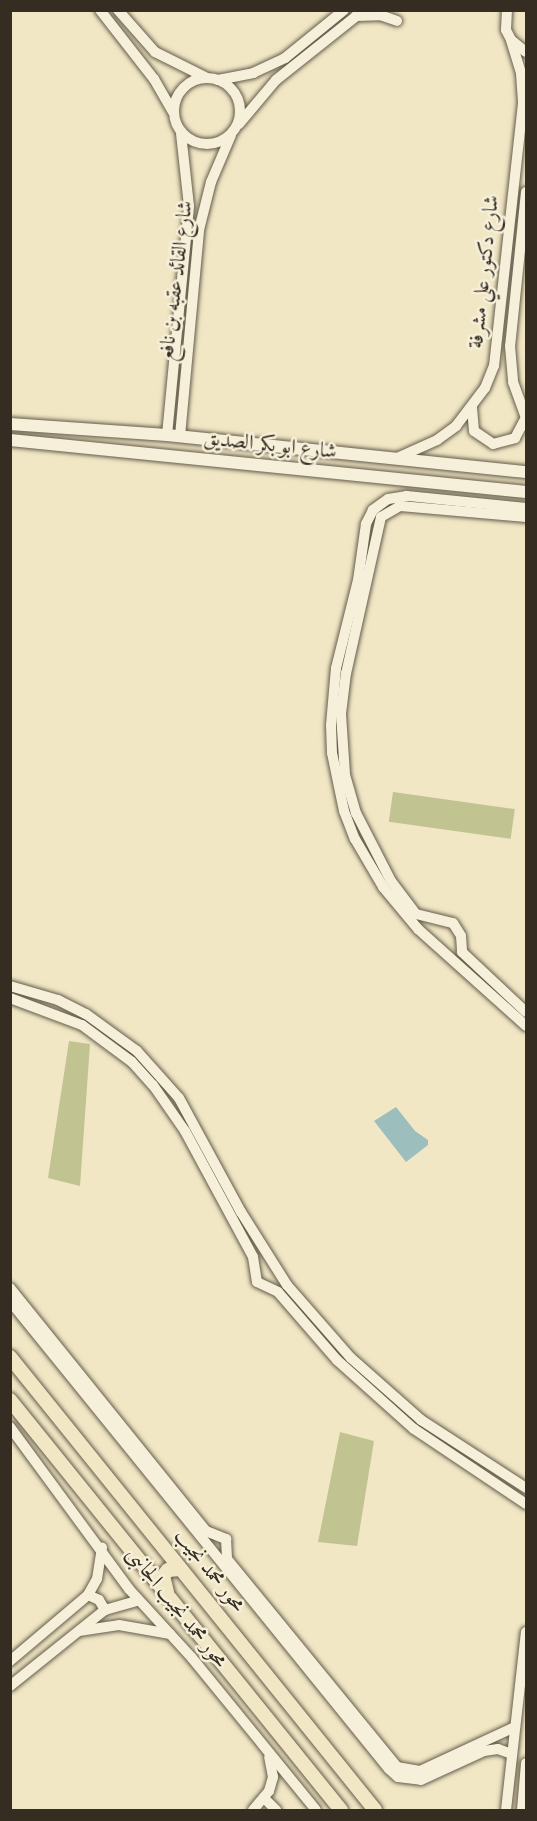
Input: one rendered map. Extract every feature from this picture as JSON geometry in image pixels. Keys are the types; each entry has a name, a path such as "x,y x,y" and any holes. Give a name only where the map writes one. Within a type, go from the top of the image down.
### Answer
{"main road":[{"name":"شارع ابو بكر الصديق","path":"10,424 180,436 526,472"},
{"name":"شارع ابو بكر الصديق","path":"10,440 526,492"},
{"path":"334,472 335,453"},
{"name":"محور محمد نجيب","path":"10,1357 375,1810"},
{"path":"10,1400 340,1810"},
{"path":"129,1548 147,1544 149,1532 142,1521"},
{"path":"170,1599 163,1576 168,1570 180,1569"}],"street":[{"path":"100,10 154,79 173,112 181,132 199,144 211,145 234,131 276,80 360,14 380,15 397,21"},
{"path":"118,10 155,52 228,85 240,104 234,131"},
{"path":"173,112 180,92 197,79 253,73 285,58 344,10"},
{"name":"شارع دكتور علي مشرفة","path":"393,459 437,440 472,408 494,366 499,343 523,102 521,73 503,13"},
{"path":"511,40 526,52"},
{"name":"شارع القائد عقبه بن نافع","path":"180,436 199,230 211,182 234,131"},
{"name":"شارع القائد عقبه بن نافع","path":"167,435 189,206 181,132"},
{"name":"شارع دكتور علي مشرفة","path":"526,192 510,346 513,382 526,417"},
{"path":"509,234 522,235"},
{"path":"472,408 474,431 493,444 515,438 526,417"},
{"path":"526,508 407,496 379,504 366,524 349,638 341,735 345,775 356,813 391,881 416,914 453,923 462,952 526,1012"},
{"path":"526,517 400,506 386,512 375,530 366,594 336,668 331,725 334,763 344,811 355,839 382,887 427,938 526,1026"},
{"path":"427,938 427,924 435,918"},
{"path":"446,954 455,952 461,944"},
{"path":"10,986 58,1000 86,1014 113,1031 159,1073 196,1124 270,1260 283,1279 351,1359 393,1397 450,1441 526,1488"},
{"path":"10,998 82,1025 132,1062 153,1085 184,1131 255,1264 257,1282 273,1290 337,1360 414,1429 526,1504"},
{"path":"255,1264 270,1260"},
{"path":"273,1290 283,1279"},
{"path":"10,1288 22,1310 134,1449 205,1544 392,1761 404,1771 420,1771 515,1727"},
{"path":"10,1301 22,1310"},
{"name":"محور محمد نجيب الجانبى","path":"10,1427 140,1600 171,1634 316,1810"},
{"path":"134,1449 206,1531 226,1539 227,1559 309,1667 398,1777 421,1780 493,1749 512,1754"},
{"path":"205,1544 213,1535"},
{"path":"10,1661 88,1595 97,1579 102,1547"},
{"path":"216,1557 227,1552"},
{"path":"88,1595 99,1600 105,1610"},
{"path":"10,1686 105,1610 140,1600"},
{"path":"76,1632 119,1625 171,1634"},
{"path":"506,1810 516,1715 523,1693 526,1632"},
{"path":"516,1715 526,1723"},
{"path":"253,1810 265,1799 273,1777 268,1754"},
{"path":"522,1810 526,1763"},
{"path":"265,1799 276,1810"}],"green space":[{"path":"393,792 515,809 511,839 389,822"},
{"path":"69,1041 90,1044 80,1186 48,1178"},
{"path":"340,1432 374,1441 357,1546 318,1542"}],"water":[{"path":"396,1107 415,1131 428,1140 428,1145 406,1162 374,1121"}]}
